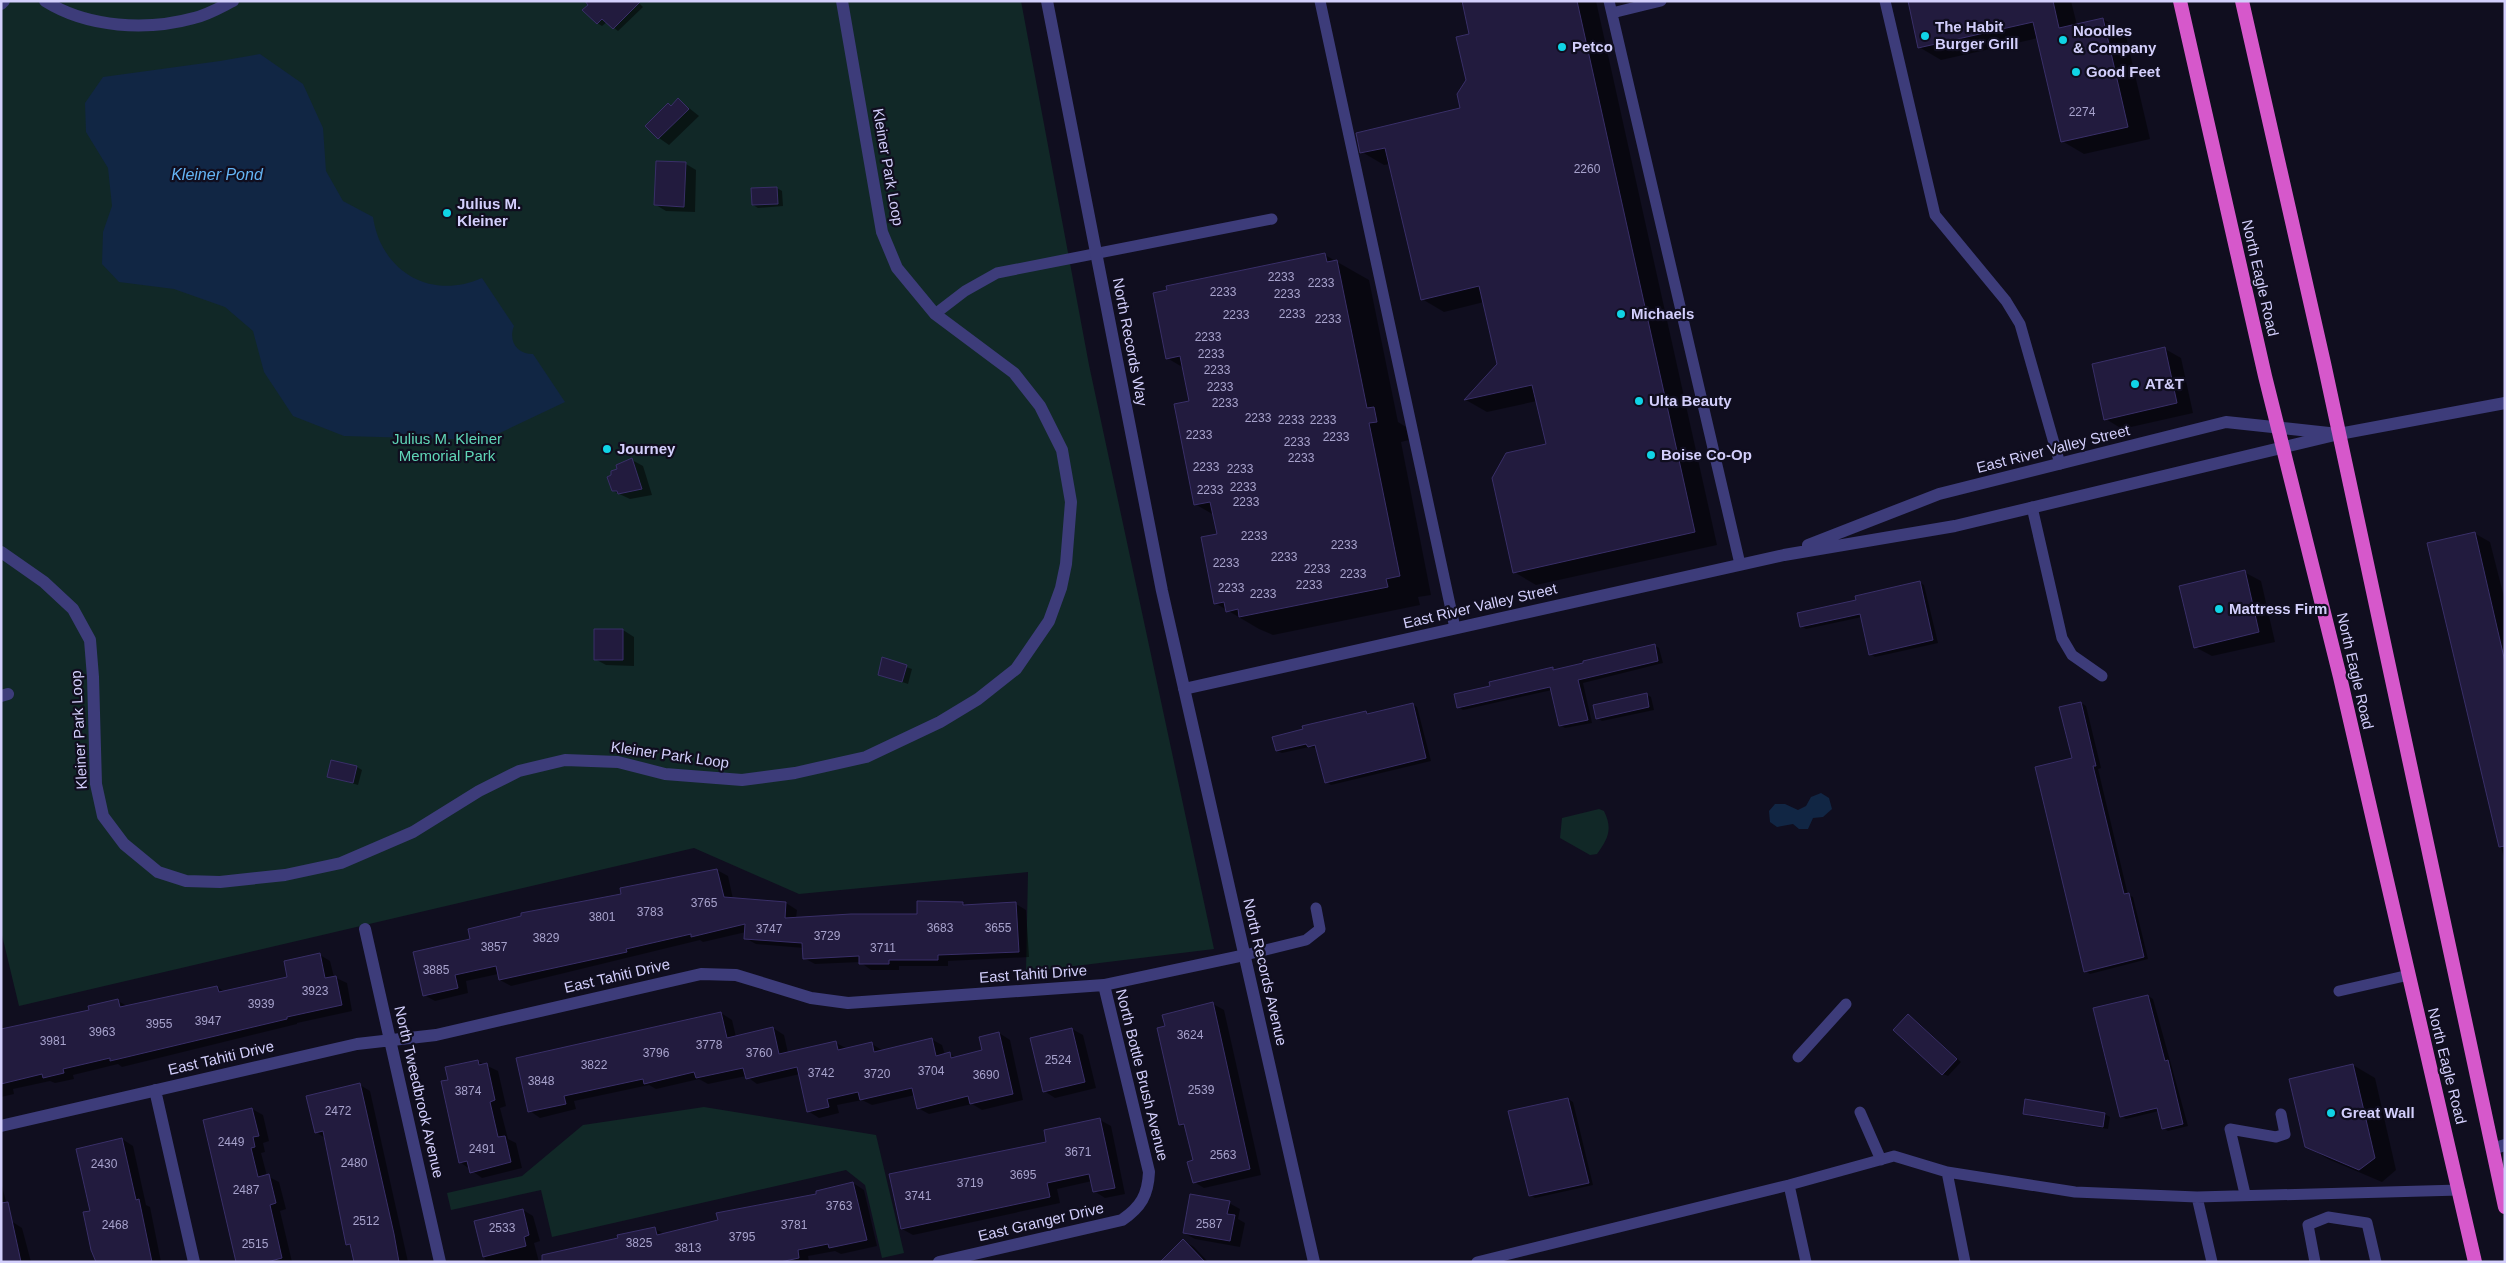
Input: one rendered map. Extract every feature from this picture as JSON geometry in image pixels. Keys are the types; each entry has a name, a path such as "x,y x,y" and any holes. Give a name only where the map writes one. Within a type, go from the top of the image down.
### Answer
{"highway":[{"name":"North Eagle Road","path":"2180,1 2278,428 2340,677 2476,1262"},
{"name":"North Eagle Road","path":"2242,1 2498,1147 2505,1207"}],"street":[{"path":"45,1 98,22 148,26 195,18 233,1"},
{"name":"Kleiner Park Loop","path":"1,552 44,582 74,609 90,640 96,784 103,816 124,844 158,872 186,881 220,882 286,875 342,863 413,832 479,790 519,771 565,760 618,762 665,774 742,780 795,773 866,757 940,722 978,699 1016,669 1049,621 1066,564 1071,502 1062,450 1040,406 1014,373 935,314 897,268 882,232 842,1"},
{"name":"North Records Way","path":"1048,1 1162,590 1184,689"},
{"name":"East River Valley Street","path":"1184,689 1784,554 1955,526 2338,434 2505,403"},
{"name":"East River Valley Street","path":"1784,554 1939,494 2226,422 2338,434"},
{"name":"North Records Avenue","path":"1184,689 1314,1262"},
{"name":"North Tweedbrook Avenue","path":"365,929 440,1262"},
{"name":"East Tahiti Drive","path":"1,1126 357,1044 436,1035 701,974 719,973 736,975 811,998 848,1003 1104,985 1245,955"},
{"name":"North Bottle Brush Avenue","path":"1104,985 1149,1172 1148,1187 1143,1201"},
{"path":"155,1090 194,1262"},
{"name":"East Granger Drive","path":"939,1262 1122,1220 1143,1201"}],"lane":[{"path":"1320,1 1455,628"},
{"path":"1661,1 1611,7 1740,564"},
{"path":"1885,1 1936,215 2006,301 2020,324 2060,464"},
{"path":"935,314 965,291 997,273 1272,219"},
{"path":"2032,507 2062,638 2072,655 2102,676"},
{"path":"1245,955 1306,940 1320,929 1316,908"},
{"path":"2338,991 2408,975"},
{"path":"1798,1057 1846,1004"},
{"path":"1860,1112 1881,1160"},
{"path":"2245,1194 2230,1129 2276,1137 2285,1134 2280,1114"},
{"path":"1477,1262 1789,1185 1894,1156 1947,1172 2075,1192 2196,1197 2245,1194 2460,1190"},
{"path":"1947,1172 1966,1262"},
{"path":"1789,1185 1806,1262"},
{"path":"2196,1197 2212,1262"},
{"path":"2315,1262 2308,1225 2328,1217 2367,1223 2376,1262"}],"green space":[{"name":"Julius M. Kleiner Memorial Park","path":"1,1 1021,1 1089,365 1214,949 1026,972 1028,872 799,894 694,848 19,1006 1,931"},
{"path":"1599,809 1604,811 1607,817 1609,829 1606,839 1597,854 1590,855 1560,838 1562,818"},
{"path":"704,1107 876,1135 904,1253 882,1258 865,1185 846,1170 552,1237 541,1190 451,1210 447,1193 522,1176 583,1125"}],"water":[{"name":"Kleiner Pond","path":"260,54 303,84 323,128 326,171 343,201 373,217 378,236 386,253 397,266 411,276 427,283 444,286 463,284 482,278 514,326 512,337 515,346 522,352 533,354 565,402 485,440 344,436 293,416 264,372 253,331 225,307 174,289 119,282 102,264 103,232 112,206 108,168 86,132 85,103 103,77"},
{"path":"1821,793 1829,798 1832,809 1823,817 1813,818 1808,829 1799,829 1793,824 1777,827 1770,822 1769,811 1775,804 1785,804 1798,810 1806,806 1811,797"}],"building":[{"path":"585,1 641,1 613,29 602,19 597,24 582,10 588,5"},
{"path":"1462,1 1577,1 1695,532 1513,573 1492,478 1506,453 1546,444 1532,385 1464,400 1497,364 1479,286 1421,300 1385,148 1360,153 1356,133 1460,108 1457,94 1466,80 1456,37 1469,34"},
{"path":"1908,1 2053,1 2059,28 2103,18 2128,127 2061,142 2033,22 1918,48"},
{"path":"678,98 689,109 658,139 645,126 668,103 671,106"},
{"path":"656,161 686,162 684,207 654,205"},
{"path":"777,187 778,204 752,205 751,188"},
{"path":"1325,253 1327,262 1337,260 1367,408 1374,407 1377,422 1369,423 1400,576 1386,579 1388,587 1239,617 1238,609 1226,612 1224,602 1214,604 1201,537 1217,534 1210,502 1194,505 1174,404 1189,401 1180,356 1166,359 1153,293 1167,290 1166,286"},
{"name":"AT&T","path":"2165,347 2177,403 2104,420 2092,364"},
{"path":"632,458 642,489 618,494 617,491 612,491 607,477 611,475 611,471 617,469 616,465"},
{"path":"2475,532 2505,662 2505,846 2499,847 2427,543"},
{"name":"Mattress Firm","path":"2245,570 2259,632 2194,648 2179,586"},
{"path":"1920,581 1933,640 1869,655 1860,614 1800,627 1797,613 1856,600 1855,596"},
{"path":"594,629 623,629 623,660 594,660"},
{"path":"1655,644 1658,661 1578,680 1588,720 1559,726 1550,687 1457,708 1454,694 1490,686 1489,682 1553,667 1553,670"},
{"path":"882,657 907,665 902,682 878,675"},
{"path":"1647,693 1649,707 1596,719 1593,705"},
{"path":"2081,702 2096,766 2093,766 2124,894 2129,893 2144,957 2084,972 2035,767 2072,758 2059,707"},
{"path":"1413,703 1426,758 1325,783 1315,745 1308,747 1306,744 1276,751 1272,737 1303,729 1302,726 1366,711 1367,714"},
{"path":"331,760 357,766 353,783 327,777"},
{"path":"717,869 724,897 786,902 785,918 851,914 917,914 917,901 963,902 963,905 1016,902 1019,952 938,955 938,960 889,960 889,964 859,964 859,956 803,959 802,943 744,939 745,924 691,937 691,934 626,949 627,952 499,980 496,966 455,975 458,988 423,996 413,952 470,939 468,929 521,916 521,913 621,894 620,888"},
{"path":"320,953 325,978 336,976 342,1005 110,1061 110,1058 63,1069 64,1073 43,1078 42,1074 1,1084 1,1029 89,1010 88,1006 118,999 120,1007 217,986 219,992 287,977 284,961"},
{"path":"2148,995 2165,1061 2168,1060 2183,1124 2162,1129 2157,1108 2120,1117 2093,1008"},
{"path":"1213,1002 1250,1169 1193,1183 1187,1162 1193,1160 1184,1124 1179,1125 1157,1028 1165,1026 1162,1015"},
{"path":"721,1012 727,1038 773,1027 779,1054 836,1041 838,1050 872,1042 874,1052 932,1038 936,1056 950,1052 951,1058 982,1050 979,1037 999,1032 1013,1094 970,1104 968,1096 917,1109 912,1088 860,1100 858,1092 827,1099 829,1107 807,1112 797,1067 746,1079 743,1068 696,1078 694,1072 644,1084 643,1079 564,1096 566,1104 528,1112 516,1058"},
{"path":"1908,1014 1957,1059 1942,1075 1893,1030"},
{"path":"1072,1028 1085,1082 1043,1092 1030,1038"},
{"path":"478,1060 479,1065 487,1063 495,1100 490,1102 498,1137 505,1136 511,1162 470,1173 467,1161 459,1163 441,1081 448,1080 445,1067"},
{"name":"Great Wall","path":"2353,1064 2375,1158 2359,1170 2305,1147 2289,1079"},
{"path":"360,1083 399,1262 354,1262 350,1244 346,1245 323,1131 315,1133 306,1096"},
{"path":"1568,1098 1589,1183 1529,1196 1508,1111"},
{"path":"2025,1099 2105,1113 2103,1127 2023,1114"},
{"path":"252,1108 259,1136 253,1137 255,1147 251,1148 258,1177 269,1174 276,1203 270,1205 282,1258 267,1262 236,1262 203,1120"},
{"path":"1100,1118 1115,1188 1093,1192 1089,1174 1047,1183 1050,1197 901,1229 889,1174 1046,1142 1044,1130"},
{"path":"122,1138 136,1200 139,1199 152,1262 96,1262 91,1250 83,1212 90,1211 76,1149"},
{"path":"853,1182 867,1240 829,1248 828,1244 798,1250 799,1258 780,1262 542,1262 542,1255 618,1238 617,1235 655,1227 657,1235 718,1220 716,1213 816,1194 816,1191"},
{"path":"1190,1194 1230,1201 1227,1214 1235,1215 1230,1241 1183,1233"},
{"path":"8,1202 21,1262 1,1262 1,1203"},
{"path":"523,1209 529,1235 524,1237 526,1246 483,1257 474,1221"},
{"path":"1183,1239 1205,1262 1160,1262"}],"place":[{"name":"The Habit Burger Grill","path":"1925,36"},
{"name":"Noodles & Company","path":"2063,40"},
{"name":"Petco","path":"1562,47"},
{"name":"Good Feet","path":"2076,72"},
{"name":"Julius M. Kleiner","path":"447,213"},
{"name":"Michaels","path":"1621,314"},
{"name":"AT&T","path":"2135,384"},
{"name":"Ulta Beauty","path":"1639,401"},
{"name":"Journey","path":"607,449"},
{"name":"Boise Co-Op","path":"1651,455"},
{"name":"Mattress Firm","path":"2219,609"},
{"name":"Great Wall","path":"2331,1113"}]}
